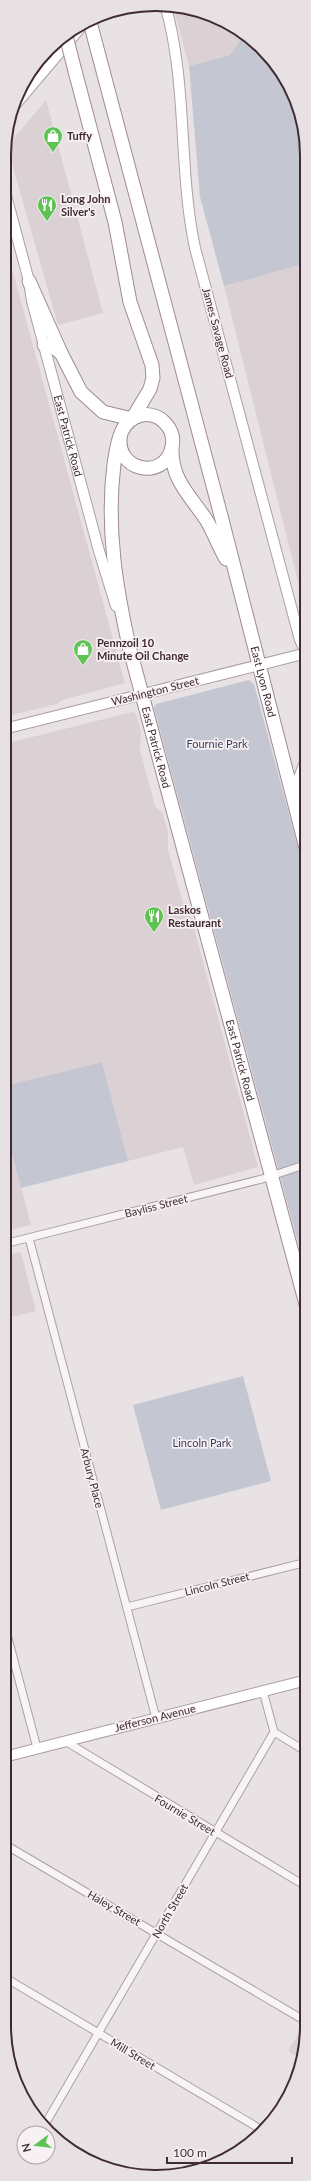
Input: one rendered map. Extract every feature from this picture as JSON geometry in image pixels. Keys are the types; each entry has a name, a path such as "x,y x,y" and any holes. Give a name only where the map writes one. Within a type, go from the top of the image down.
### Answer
{"highway":[{"name":"East Lyon Road","path":"91,26 220,512 300,827"},
{"path":"68,41 112,211 129,297 152,369 152,384 148,394 121,433 114,467 111,530 120,598 130,650"},
{"path":"29,281 78,388 91,403 103,412 132,419 148,415 163,421 170,430 172,460 176,475 206,520 236,574"},
{"path":"44,345 53,346 61,353"},
{"path":"121,433 120,444 123,455 130,463 140,468 151,468 161,464 169,456 172,446"},
{"name":"East Patrick Road","path":"130,650 300,1283"}],"street":[{"name":"James Savage Road","path":"167,11 172,32 178,70 187,198 195,248 300,640"},
{"path":"26,92 73,37"},
{"name":"East Patrick Road","path":"11,214 29,281 32,301 99,551 130,650"},
{"name":"Washington Street","path":"11,727 300,655"},
{"path":"294,805 300,775"},
{"name":"Bayliss Street","path":"11,1242 271,1177 300,1167"},
{"name":"Arbury Place","path":"29,1238 156,1718"},
{"name":"Lincoln Street","path":"127,1607 300,1564"},
{"path":"11,1650 37,1748"},
{"name":"Jefferson Avenue","path":"11,1755 300,1682"},
{"path":"263,1691 274,1732 300,1748"},
{"name":"North Street","path":"47,2121 274,1732"},
{"name":"Fournie Street","path":"65,1741 215,1833 300,1883"},
{"name":"Haley Street","path":"11,1848 300,2018"},
{"name":"Mill Street","path":"11,1981 258,2128"}],"shaded area":[{"path":"175,12 211,22 228,30 241,39 230,55 189,66"},
{"path":"46,100 103,313 58,325 11,160 12,141"},
{"path":"11,265 125,683 62,700 57,704 11,715"},
{"path":"300,265 300,590 224,286"},
{"path":"132,712 136,714 141,732 140,750 155,806 163,814 168,832 168,850 183,903 187,902 258,1167 194,1185 183,1147 128,1161 102,1062 11,1084 11,742"},
{"path":"11,1149 31,1225 11,1229"},
{"path":"21,1252 36,1311 11,1317 11,1254"},
{"path":"300,2031 296,2057 288,2051"}],"green space":[{"path":"241,39 258,53 276,75 289,100 295,118 300,146 300,265 224,286 200,197 189,66 230,55"},
{"name":"Fournie Park","path":"249,680 254,684 300,855 300,1250 154,708 156,704"},
{"path":"102,1062 128,1161 21,1188 11,1149 11,1084"},
{"name":"Lincoln Park","path":"243,1376 271,1481 161,1510 133,1405"}],"place":[{"name":"Tuffy","path":"53,153"},
{"name":"Long John Silver's","path":"47,222"},
{"name":"Pennzoil 10 Minute Oil Change","path":"83,666"},
{"name":"Laskos Restaurant","path":"154,933"}]}
